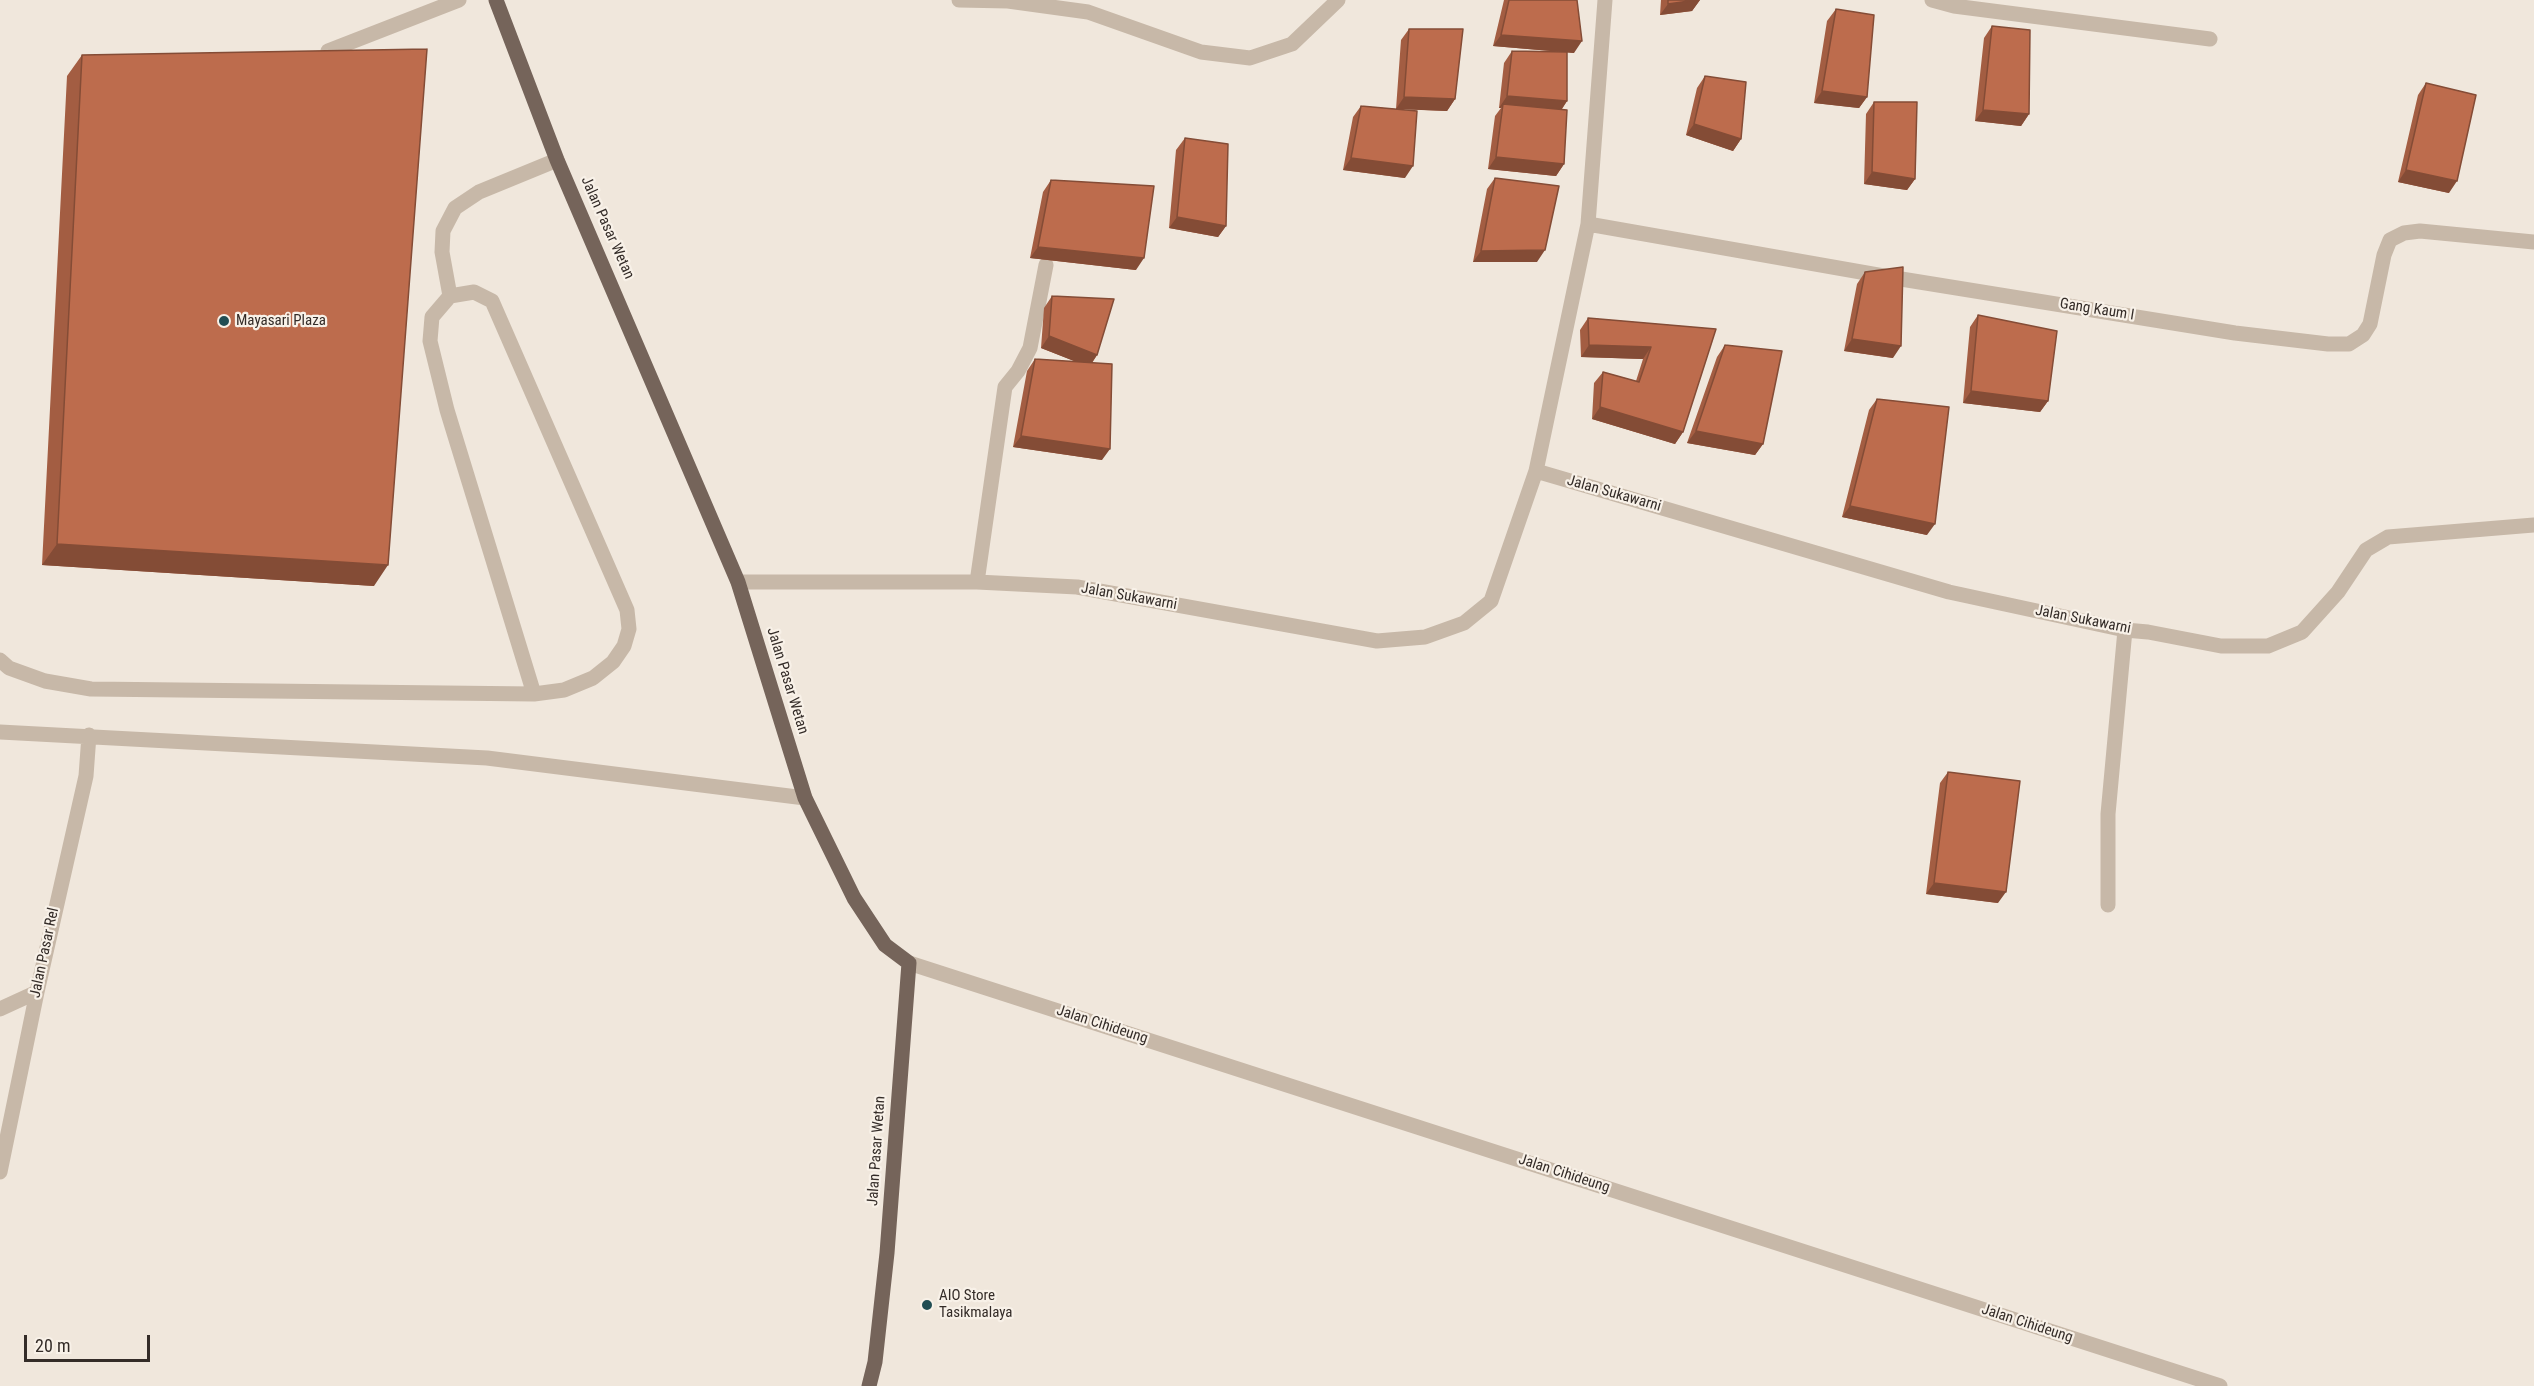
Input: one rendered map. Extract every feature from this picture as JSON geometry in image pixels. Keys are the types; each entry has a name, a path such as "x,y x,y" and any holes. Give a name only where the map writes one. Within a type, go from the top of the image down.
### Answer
{"main road":[{"name":"Jalan Pasar Wetan","path":"496,0 557,160 738,582 805,798 854,898 885,945 909,963 887,1253 875,1362 869,1386"}],"street":[{"path":"328,51 459,0"},
{"path":"959,0 1008,1 1088,12 1201,52 1250,58 1292,44 1338,0"},
{"path":"1536,471 1588,224 1605,0"},
{"path":"1932,0 1954,6 2210,39"},
{"path":"450,296 442,252 443,231 455,208 479,192 557,160"},
{"name":"Gang Kaum I","path":"1588,224 1895,278 2235,333 2328,344 2349,344 2363,335 2370,324 2384,255 2390,240 2404,233 2420,231 2534,242"},
{"path":"977,582 1005,387 1018,371 1030,348 1046,265"},
{"path":"0,660 9,668 45,681 91,689 534,694 564,690 593,678 613,662 624,646 629,629 627,610 492,301 474,292 450,296 432,316 430,341 447,410 534,694"},
{"name":"Jalan Sukawarni","path":"738,582 977,582 1077,587 1377,641 1425,637 1464,623 1491,601 1536,471 1949,592 2125,630 2148,632 2221,646 2268,646 2302,632 2338,592 2366,550 2388,537 2534,525"},
{"path":"2108,905 2108,814 2125,630"},
{"path":"0,732 486,758 805,798"},
{"name":"Jalan Pasar Rel","path":"0,1172 37,992 86,776 88,735"},
{"name":"Jalan Cihideung","path":"909,963 2220,1386"},
{"path":"0,1009 37,992"}],"building":[{"path":"1509,0 1577,0 1582,41 1501,35"},
{"path":"1668,0 1696,0 1668,4"},
{"path":"1836,9 1874,15 1867,97 1822,91"},
{"path":"1992,26 2030,30 2029,114 1983,110"},
{"path":"1409,29 1463,29 1455,99 1404,97"},
{"name":"Mayasari Plaza","path":"427,49 388,565 57,544 82,55"},
{"path":"1512,51 1567,52 1567,101 1507,96"},
{"path":"1705,76 1746,82 1741,139 1694,124"},
{"path":"2426,83 2476,95 2457,181 2406,170"},
{"path":"1874,102 1917,102 1915,179 1872,172"},
{"path":"1503,104 1567,110 1564,164 1496,157"},
{"path":"1361,106 1417,111 1413,166 1351,158"},
{"path":"1185,138 1228,144 1226,226 1177,217"},
{"path":"1495,178 1559,186 1545,250 1481,251"},
{"path":"1051,180 1154,186 1144,258 1038,247"},
{"path":"1903,267 1901,346 1852,339 1865,272"},
{"path":"1052,296 1114,299 1097,355 1049,336"},
{"path":"1978,315 2057,331 2048,401 1971,391"},
{"path":"1588,318 1716,329 1683,432 1600,407 1603,372 1639,382 1651,347 1589,345"},
{"path":"1725,345 1782,351 1763,444 1696,431"},
{"path":"1035,359 1112,364 1110,449 1021,436"},
{"path":"1877,399 1949,407 1935,524 1850,506"},
{"path":"1948,772 2020,781 2006,892 1934,883"}],"place":[{"name":"Mayasari Plaza","path":"224,321"},
{"name":"AIO Store Tasikmalaya","path":"927,1305"}]}
